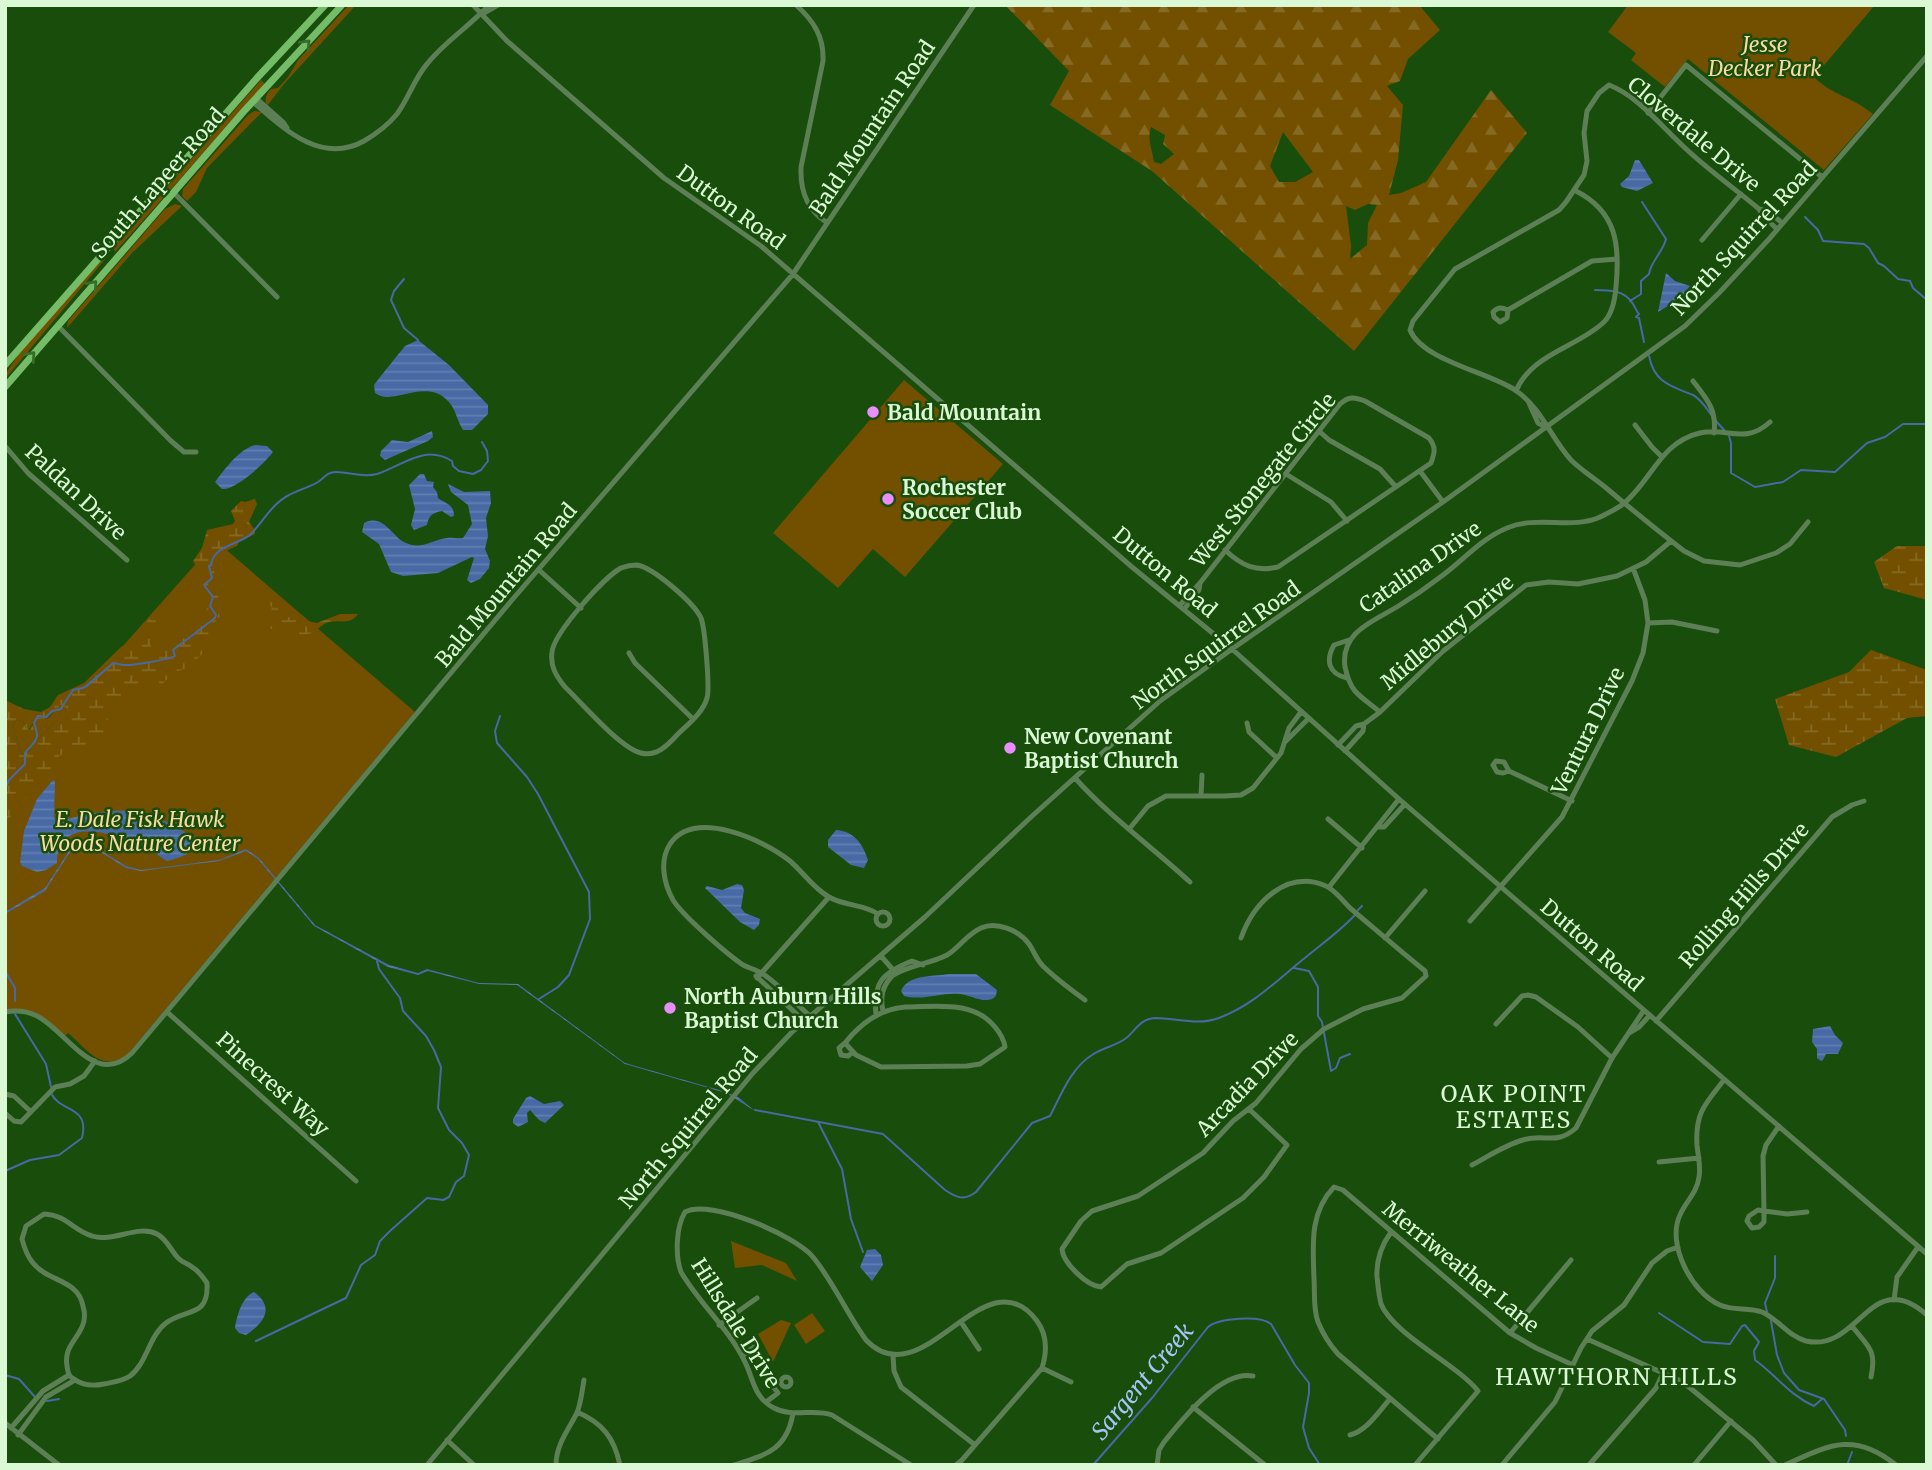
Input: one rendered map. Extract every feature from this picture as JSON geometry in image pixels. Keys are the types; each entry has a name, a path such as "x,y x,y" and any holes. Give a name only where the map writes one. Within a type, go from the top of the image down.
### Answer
{"main road":[{"name":"South Lapeer Road","path":"7,360 325,5"},
{"name":"South Lapeer Road","path":"5,387 254,100 342,5"},
{"path":"267,69 266,77 271,82"},
{"path":"106,249 112,254 113,261"}],"street":[{"name":"Dutton Road","path":"473,5 507,41 664,177 747,236 793,274 1132,567 1183,606 1500,887 1927,1255"},
{"path":"254,100 302,141 325,149 344,149 370,138 394,117 428,62 489,5"},
{"path":"481,14 498,5"},
{"path":"796,5 815,26 823,50 801,167 801,183 804,197 826,222"},
{"name":"Bald Mountain Road","path":"95,1061 107,1065 123,1061 167,1012 538,570 793,274 974,5"},
{"name":"North Squirrel Road","path":"426,1465 738,1091 804,1021 881,956 1160,701 1547,428 1685,326 1726,286 1927,56"},
{"path":"1648,113 1686,65 1822,177"},
{"name":"Cloverdale Drive","path":"1576,191 1587,161 1584,133 1587,111 1608,85 1616,88 1648,113 1694,156 1759,209 1777,229"},
{"path":"1516,391 1524,377 1541,362 1606,320 1614,305 1617,243 1606,217 1589,198 1576,191 1559,210 1455,270 1413,321 1410,330 1413,337 1441,356 1516,391 1529,403 1538,423 1547,428 1572,460 1684,551 1704,561 1740,565 1776,553 1790,544 1808,522"},
{"path":"173,192 276,297"},
{"path":"1702,240 1741,194"},
{"name":"Cloverdale Drive","path":"1759,209 1768,211 1782,223"},
{"path":"1508,310 1592,261 1617,259"},
{"path":"58,326 184,452 196,452"},
{"path":"1693,381 1711,404 1716,418 1714,433"},
{"name":"West Stonegate Circle","path":"1183,606 1340,404 1350,398 1356,397 1365,401 1429,438 1435,450 1431,463 1420,471"},
{"name":"Catalina Drive","path":"1347,678 1344,660 1349,640 1363,625 1441,577 1476,546 1508,527 1548,521 1577,523 1598,518 1624,503 1662,457 1679,442 1700,433 1750,435 1770,422"},
{"path":"1636,425 1662,457"},
{"path":"1319,431 1329,440 1380,469 1396,487"},
{"name":"Paldan Drive","path":"5,446 32,477 127,560"},
{"path":"1225,550 1243,565 1252,568 1270,568 1286,562 1420,471 1443,502"},
{"path":"1286,474 1331,502 1347,521"},
{"name":"Midlebury Drive","path":"1338,745 1356,726 1364,724 1380,712 1442,652 1526,585 1549,582 1578,584 1617,576 1646,562 1671,541"},
{"path":"637,565 644,566 662,577 697,611 703,624 708,690 706,702 693,719 659,751 643,754 619,740 565,687 553,667 552,649 558,633 581,608 613,574 628,566 637,565"},
{"name":"Ventura Drive","path":"1471,921 1562,817 1632,681 1643,653 1648,623 1646,600 1633,568"},
{"path":"538,570 581,608"},
{"path":"1648,623 1672,622 1717,631"},
{"path":"1349,640 1334,645 1329,654 1332,671 1347,678 1355,691 1380,712"},
{"path":"629,653 635,663 693,719"},
{"path":"1130,828 1148,806 1166,796 1241,794 1253,788 1277,758 1289,728 1301,712"},
{"path":"1286,741 1308,719"},
{"path":"1247,723 1249,732 1277,758"},
{"name":"Midlebury Drive","path":"1345,751 1363,731 1364,724"},
{"path":"1509,771 1572,802"},
{"path":"1201,796 1202,775"},
{"path":"1075,778 1100,805 1190,881"},
{"path":"1329,887 1379,823 1402,801"},
{"name":"Rolling Hills Drive","path":"1656,1021 1832,817 1852,804 1864,801"},
{"path":"1328,819 1362,848"},
{"path":"810,1016 736,960 685,915 673,900 667,886 663,864 666,850 673,840 687,830 723,830 754,839 790,861 829,897 878,914"},
{"path":"1241,938 1246,925 1268,896 1283,885 1310,880 1329,887 1385,938 1425,891"},
{"path":"759,976 829,897"},
{"path":"876,1015 874,998 880,980 912,961 923,965 951,953 962,940 978,929 997,926 1017,932 1045,968 1085,1000"},
{"name":"Arcadia Drive","path":"1249,1110 1287,1144 1264,1177 1243,1198 1161,1253 1138,1259 1119,1269 1099,1287 1090,1284 1067,1262 1062,1249 1086,1215 1100,1207 1129,1200 1203,1153 1233,1121 1249,1110 1301,1049 1324,1029 1363,1009 1402,998 1426,976 1426,973 1385,938"},
{"path":"881,956 894,971"},
{"path":"874,962 888,976"},
{"path":"883,1011 880,998 888,976"},
{"path":"782,996 804,1021"},
{"path":"1496,1024 1522,996 1536,997 1578,1027 1612,1058"},
{"path":"845,1043 853,1052 881,1068 980,1064 1005,1047 1000,1033 980,1012 969,1008 905,1007 876,1015 839,1048 841,1055 848,1056 853,1052"},
{"path":"1472,1165 1523,1140 1536,1137 1558,1139 1569,1135 1576,1128 1612,1058 1644,1010"},
{"path":"5,1012 22,1011 40,1017 77,1050 95,1061 84,1076 70,1084 55,1087 21,1122 14,1121 5,1113"},
{"name":"Pinecrest Way","path":"167,1012 356,1181"},
{"path":"1636,1025 1650,1015"},
{"path":"1724,1080 1697,1117 1700,1175 1678,1221 1678,1247 1684,1264 1704,1296 1727,1308 1759,1311 1790,1334 1806,1341 1832,1339 1878,1303 1894,1300 1911,1304 1927,1315"},
{"path":"5,1094 14,1096 30,1111"},
{"path":"1779,1126 1766,1145 1763,1156 1764,1211 1787,1214 1807,1212"},
{"path":"1659,1161 1699,1158"},
{"name":"Merriweather Lane","path":"1390,1399 1333,1349 1316,1315 1313,1228 1323,1202 1334,1187 1343,1190 1510,1333 1573,1365"},
{"name":"Hillsdale Drive","path":"893,1354 871,1345 866,1340 813,1257 801,1245 732,1214 687,1210 681,1222 679,1265 685,1278 742,1356 756,1392 779,1410 793,1413 818,1411 832,1415 911,1465"},
{"path":"44,1214 54,1214 94,1237 107,1238 149,1231 156,1233 177,1257 200,1273 207,1283 204,1303 198,1310 167,1322 130,1376 97,1385 83,1384 75,1380 69,1376 66,1359 68,1346 81,1329 84,1320 83,1302 77,1291 67,1283 47,1275 33,1265 22,1239 26,1226 44,1214"},
{"path":"1391,1232 1377,1258 1377,1278 1382,1305 1393,1320 1478,1391 1415,1465"},
{"path":"1502,1465 1555,1402 1592,1331 1624,1305 1652,1264 1667,1251 1678,1247"},
{"path":"1894,1300 1896,1277 1918,1247"},
{"path":"1510,1333 1571,1260"},
{"path":"719,1325 757,1298"},
{"path":"956,1465 975,1445 1042,1368 1046,1351 1043,1331 1036,1319 1022,1306 1007,1301 999,1301 961,1322 917,1351 893,1354 894,1371 901,1387 975,1445"},
{"path":"961,1322 979,1349"},
{"path":"1852,1326 1871,1348 1874,1363 1871,1377"},
{"path":"1587,1339 1683,1382 1762,1448 1776,1465"},
{"path":"742,1356 754,1348 758,1350 768,1380 778,1393"},
{"path":"1042,1368 1071,1382"},
{"path":"1589,1465 1656,1388 1663,1373"},
{"path":"1157,1465 1164,1442 1193,1407 1229,1381 1245,1374 1253,1376"},
{"path":"11,1428 43,1391 69,1376"},
{"path":"18,1435 46,1397 75,1380"},
{"path":"556,1465 556,1455 577,1412 584,1380"},
{"path":"766,1402 785,1386"},
{"path":"1350,1435 1358,1433 1390,1399 1438,1438"},
{"path":"1193,1407 1265,1465"},
{"path":"577,1412 599,1423 607,1431 620,1465"},
{"path":"734,1465 768,1453 780,1444 790,1428 793,1413"},
{"path":"1693,1465 1731,1421"},
{"path":"5,1423 59,1465"},
{"path":"447,1440 474,1465"},
{"path":"1785,1465 1827,1446 1841,1443 1853,1443 1872,1449 1896,1465"}],"green space":[{"path":"349,5 356,5 267,106 269,91 278,88 298,60"},
{"path":"1005,5 1419,5 1440,30 1408,59 1400,81 1387,86 1403,105 1398,160 1389,195 1426,182 1491,90 1527,133 1354,351 1152,171 1050,105 1069,71","holes":["1151,127 1165,135 1163,144 1174,154 1161,164 1154,162 1150,141","1283,132 1313,172 1295,182 1279,182 1270,166","1368,204 1377,205 1368,223 1367,245 1350,259 1346,206 1355,210"]},
{"name":"Jesse Decker Park","path":"1628,5 1875,5 1814,77 1827,88 1873,114 1824,170 1688,59 1665,87 1631,60 1636,53 1608,32"},
{"path":"261,80 265,84 115,252 113,248"},
{"path":"254,111 262,112 207,168 196,192 187,201 182,196 183,189"},
{"path":"175,204 182,206 132,253 67,328 68,321 165,209"},
{"path":"107,257 5,379 32,337"},
{"name":"Rochester Soccer Club","path":"904,380 1003,464 905,577 873,549 838,588 773,533"},
{"path":"255,499 257,504 249,522 255,534 224,553 214,570 220,616 209,629 212,644 210,647 187,668 175,672 162,684 148,681 127,689 121,702 107,714 110,731 104,740 85,749 69,750 58,757 55,771 50,774 41,773 28,798 19,799 12,816 5,820 5,700 24,709 41,712 50,707 58,695 84,683 121,647 134,641 149,619 158,612 164,612 164,615 154,632 151,651 163,648 176,637 193,633 193,621 204,614 209,604 202,576 193,561 202,548 207,530 233,524 235,521 231,511 241,501","holes":["60,705 66,708 64,716 38,739 38,746 22,755 13,725 16,720 23,721 28,731 35,720 48,718"]},
{"name":"E. Dale Fisk Hawk Woods Nature Center","path":"216,541 415,712 127,1055 118,1060 102,1060 88,1052 68,1033 65,1036 38,1015 23,1010 5,1010 5,779"},
{"path":"1897,546 1927,546 1927,600 1884,588 1874,562"},
{"path":"265,586 278,608 288,617 317,623 340,614 358,614 348,621 327,623 309,634 281,634 264,623 272,608 261,587"},
{"path":"1871,650 1927,670 1927,716 1907,718 1836,757 1789,745 1775,699 1849,672"},
{"path":"59,705 66,708 64,716 38,739 39,745 22,755 13,725 16,720 23,721 30,730 35,720 49,718"},
{"path":"731,1241 786,1263 797,1281 762,1265 735,1268"},
{"path":"812,1313 825,1331 806,1344 794,1325"},
{"path":"781,1320 791,1323 773,1362 758,1334"}],"water":[{"path":"1635,160 1639,160 1653,183 1637,191 1620,184 1629,176"},
{"path":"1666,273 1675,281 1690,286 1681,298 1658,312"},
{"path":"418,340 449,365 488,405 488,414 472,430 463,430 451,404 439,394 420,392 391,397 375,393 374,385 405,346"},
{"path":"432,431 433,437 428,441 385,460 380,456 381,451 392,440 408,442"},
{"path":"255,445 267,446 273,452 242,481 222,489 215,482 238,455"},
{"path":"420,474 424,474 427,481 434,482 433,487 438,498 451,507 454,516 442,511 436,513 430,517 427,525 414,530 411,525 415,509 409,485"},
{"path":"448,484 464,492 490,491 485,549 490,561 489,568 480,579 471,583 467,580 474,558 472,557 438,573 403,576 391,572 379,544 362,532 364,523 382,523 404,542 416,545 447,538 463,538 472,524 468,505 451,492"},
{"path":"53,780 54,817 57,822 95,813 127,811 159,819 195,838 197,842 193,850 167,861 144,846 119,837 104,833 77,833 67,838 60,848 57,863 46,870 37,872 22,866 20,862 24,831 37,799"},
{"path":"836,830 848,833 860,844 868,860 864,868 851,865 828,847 828,840"},
{"path":"82,844 100,850 126,866 141,870 219,860 246,849 259,858 315,925 389,965 418,973 427,969 479,983 518,984 625,1063 726,1092 738,1097 755,1111 726,1093 625,1064 517,985 479,984 428,971 418,975 388,967 314,926 258,859 246,851 219,861 141,871 126,868 99,851 83,846 70,852 45,891 5,914 45,888 69,851"},
{"path":"737,884 742,885 744,890 741,908 745,913 760,919 754,930 740,922 705,888 707,886 722,890"},
{"path":"948,974 976,974 997,990 996,995 988,1000 960,994 911,997 904,996 901,991 915,979"},
{"path":"1830,1026 1843,1043 1838,1054 1826,1054 1821,1061 1817,1058 1817,1049 1812,1042 1813,1029"},
{"path":"530,1096 544,1104 560,1101 564,1105 545,1123 530,1110 527,1113 528,1122 518,1127 513,1123 513,1119"},
{"path":"875,1249 881,1255 883,1265 872,1281 860,1267 867,1250"},
{"path":"254,1292 261,1298 266,1310 258,1326 246,1335 235,1328 243,1302"}],"waterway":[{"path":"1630,301 1641,294 1641,281 1649,274 1666,239 1642,202"},
{"path":"1805,217 1818,230 1823,241 1864,244 1878,263 1898,279 1910,281 1913,288 1927,300"},
{"path":"404,279 394,291 391,300 404,328 418,340"},
{"path":"1595,290 1616,292 1630,299 1639,314 1636,317 1639,318 1644,342"},
{"path":"1649,356 1655,372 1664,382 1696,397 1712,416"},
{"path":"1715,420 1725,431"},
{"path":"1729,436 1731,473 1755,487 1783,482 1801,470 1835,472 1867,443 1885,437 1903,424 1927,424"},
{"path":"5,789 9,780 25,764 25,753 37,737 34,723 38,716 46,717 52,711 61,709 73,690 85,687 113,663 135,664 175,656 173,650 215,618 210,606 213,597 204,585 212,578 209,566 213,558 222,549 252,533 283,498 315,484 330,473 372,475 423,455 442,456 452,461 459,471 473,474 481,470 488,461 482,442"},
{"path":"500,716 495,731 497,743 538,794 589,892 590,919 569,975 558,987 539,999"},
{"path":"1358,910 1362,906"},
{"path":"755,1110 883,1134 945,1190 957,1197 968,1197 976,1192 1032,1123 1050,1116 1072,1074 1085,1060 1125,1039 1141,1023 1150,1019 1211,1020 1244,1006 1355,915"},
{"path":"256,1341 346,1298 361,1265 375,1255 380,1241 427,1198 443,1200 449,1197 456,1182 464,1176 469,1155 449,1130 438,1108 441,1067 426,1036 403,1011 400,998 379,969 377,961"},
{"path":"1294,968 1309,971 1318,987 1318,1016 1322,1022 1331,1071 1336,1068 1340,1058 1350,1054"},
{"path":"5,971 15,988 15,1001"},
{"path":"15,1014 46,1064 51,1087"},
{"path":"5,1171 30,1160 59,1155 82,1138 82,1120 51,1093"},
{"path":"818,1122 842,1169 851,1219 863,1252"},
{"path":"1767,1312 1765,1303 1775,1278 1775,1256"},
{"path":"1659,1313 1703,1342 1730,1344 1745,1325 1759,1342 1754,1351 1755,1360 1805,1401 1814,1406 1822,1399"},
{"name":"Sargent Creek","path":"1093,1465 1152,1398 1208,1327 1221,1321 1249,1319 1271,1324 1309,1383 1303,1427 1309,1448 1320,1465"},
{"path":"1771,1321 1777,1355 1784,1373 1799,1390 1824,1399 1845,1430 1846,1436"},
{"path":"5,1375 19,1379 35,1397"},
{"path":"47,1401 59,1399"},
{"path":"1847,1465 1852,1452"}],"place":[{"name":"Bald Mountain","path":"873,412"},
{"name":"Rochester Soccer Club","path":"888,499"},
{"name":"New Covenant Baptist Church","path":"1010,748"},
{"name":"North Auburn Hills Baptist Church","path":"670,1008"}],"district":[{"name":"OAK POINT ESTATES","path":"1514,1106"},
{"name":"HAWTHORN HILLS","path":"1617,1376"}]}
